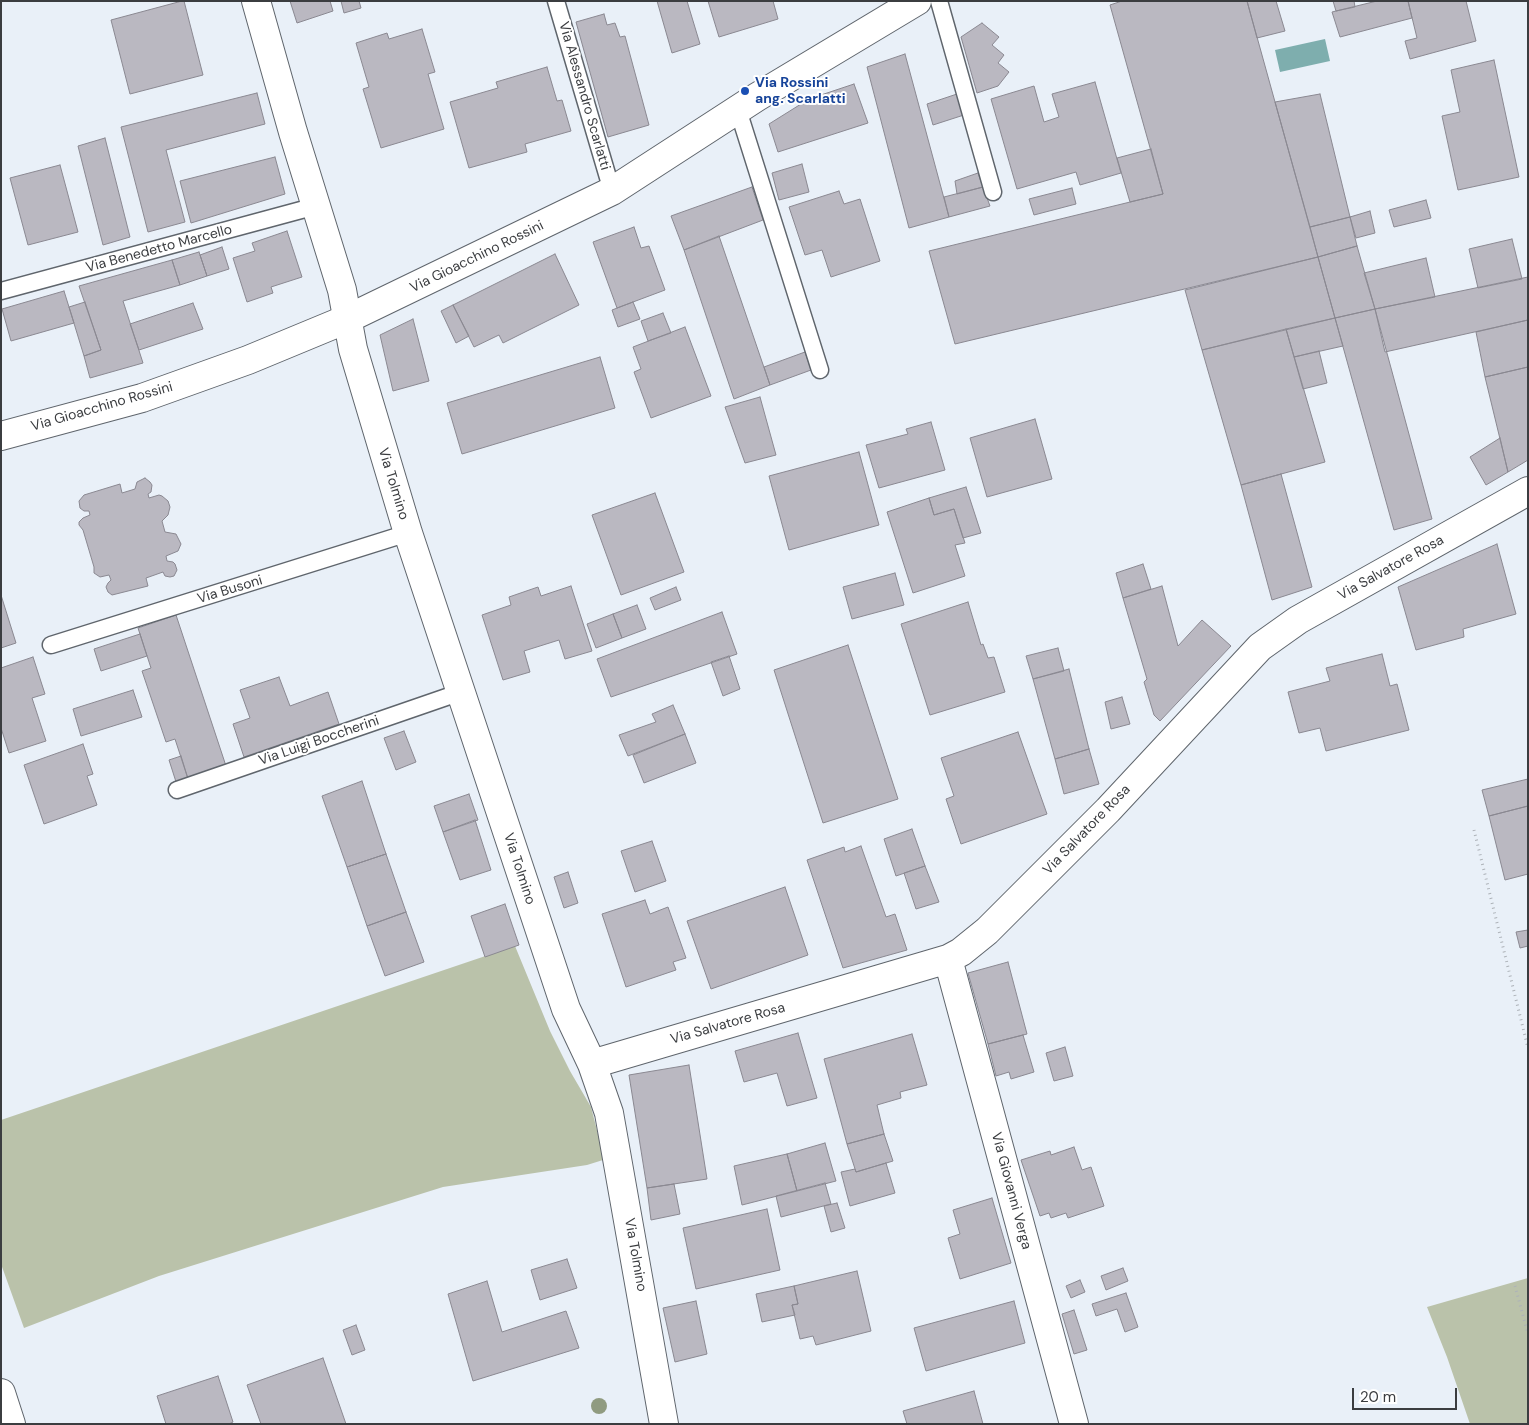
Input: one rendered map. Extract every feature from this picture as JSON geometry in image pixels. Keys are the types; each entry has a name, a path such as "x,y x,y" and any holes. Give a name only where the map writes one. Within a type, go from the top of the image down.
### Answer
{"street":[{"path":"256,1 342,290 348,319"},
{"name":"Via Gioacchino Rossini","path":"1,436 142,398 248,360 348,319 612,191 738,110 917,1"},
{"name":"Via Tolmino","path":"348,319 353,349 408,533 566,1009 601,1087 613,1135 661,1423"},
{"name":"Via Salvatore Rosa","path":"592,1064 948,959 961,952 987,930 1108,810 1260,647 1298,620 1528,491"},
{"name":"Via Giovanni Verga","path":"948,959 1074,1424"},
{"path":"1,1393 11,1424"}],"lane":[{"name":"Via Alessandro Scarlatti","path":"556,1 612,191"},
{"path":"939,1 993,192"},
{"path":"738,110 820,370"},
{"name":"Via Benedetto Marcello","path":"1,291 316,206"},
{"name":"Via Busoni","path":"51,645 408,533"},
{"name":"Via Luigi Boccherini","path":"177,790 461,692"}],"path":[{"path":"1474,830 1528,1048"},
{"path":"1515,1286 1528,1334"}],"shaded area":[{"path":"1325,39 1330,61 1280,72 1275,50"},
{"path":"515,946 550,1031 591,1107 603,1160 587,1165 443,1187 159,1276 24,1328 1,1264 1,1120"},
{"path":"1528,1278 1528,1424 1470,1424 1447,1357 1427,1307"}],"building":[{"path":"184,1 203,75 130,94 111,20"},
{"path":"290,1 330,1 333,11 297,23"},
{"path":"341,1 359,1 361,8 344,13"},
{"path":"657,1 687,1 700,44 672,53"},
{"path":"708,1 773,1 778,19 719,37"},
{"path":"1122,1 1247,1 1318,257 955,344 929,251 1163,194 1110,5"},
{"path":"1247,1 1276,1 1285,31 1257,38"},
{"path":"1333,1 1354,1 1355,7 1336,11"},
{"path":"1377,1 1408,1 1412,18 1340,37 1332,12"},
{"path":"1408,1 1466,1 1476,41 1410,59 1405,41 1417,38"},
{"path":"604,14 607,25 615,23 620,37 625,36 649,125 608,137 576,22"},
{"path":"982,23 999,37 992,45 1004,55 998,63 1009,72 998,86 977,93 961,37"},
{"path":"422,29 435,72 428,74 444,129 381,148 363,89 369,87 356,43 387,33 389,39"},
{"path":"905,54 949,217 909,228 867,67"},
{"path":"1494,60 1519,177 1458,190 1442,116 1460,112 1451,70"},
{"path":"547,67 557,101 562,100 571,131 525,144 527,152 469,168 450,102 498,88 496,82"},
{"path":"1095,82 1121,173 1080,185 1076,172 1017,189 991,99 1034,86 1044,122 1059,117 1052,94"},
{"path":"854,84 868,123 778,152 769,124 809,99"},
{"path":"257,93 265,124 166,150 185,222 148,232 121,127"},
{"path":"960,93 967,114 933,125 927,104"},
{"path":"1320,94 1350,217 1310,227 1275,102"},
{"path":"105,138 130,237 103,245 78,146"},
{"path":"1151,149 1163,194 1130,202 1117,158"},
{"path":"275,157 285,194 191,223 180,181"},
{"path":"802,164 809,192 779,200 772,173"},
{"path":"60,165 78,232 28,245 10,178"},
{"path":"978,173 983,187 957,194 955,181"},
{"path":"752,187 763,220 684,250 671,216"},
{"path":"983,187 990,206 949,217 944,197"},
{"path":"1072,188 1076,204 1034,215 1029,199"},
{"path":"839,191 844,204 860,199 880,261 831,277 822,250 805,255 789,207"},
{"path":"1426,200 1431,218 1394,227 1389,210"},
{"path":"1370,211 1375,233 1356,238 1350,217"},
{"path":"1350,217 1357,246 1318,257 1310,227"},
{"path":"634,227 641,248 649,246 665,290 617,308 593,242"},
{"path":"287,231 302,277 271,287 273,293 247,302 233,258 255,251 252,243"},
{"path":"719,236 770,385 734,399 684,250"},
{"path":"1512,239 1522,279 1478,288 1469,249"},
{"path":"1357,246 1375,309 1335,318 1318,257"},
{"path":"222,247 229,269 207,276 200,255"},
{"path":"199,252 207,276 180,285 172,260"},
{"path":"555,254 579,305 503,343 499,335 474,347 453,305"},
{"path":"1318,257 1335,318 1202,350 1185,290"},
{"path":"1426,258 1435,297 1375,309 1364,273"},
{"path":"172,260 180,285 123,301 143,363 90,378 84,356 101,350 79,286"},
{"path":"1528,277 1528,320 1385,352 1375,309"},
{"path":"64,291 74,323 11,341 2,309"},
{"path":"85,302 101,350 84,356 69,307"},
{"path":"633,302 640,319 618,327 612,310"},
{"path":"193,303 203,329 139,350 130,324"},
{"path":"453,305 469,336 456,343 441,311"},
{"path":"1375,309 1432,519 1394,530 1335,318"},
{"path":"663,313 671,333 648,341 641,321"},
{"path":"1335,318 1343,346 1294,357 1286,329"},
{"path":"413,319 429,381 393,391 380,335"},
{"path":"1528,320 1528,367 1485,377 1476,332"},
{"path":"685,327 711,396 651,418 634,372 641,369 633,347"},
{"path":"1286,329 1325,462 1241,485 1202,350"},
{"path":"1319,351 1327,383 1303,389 1294,357"},
{"path":"805,352 811,370 770,385 764,367"},
{"path":"600,357 615,408 462,454 447,403"},
{"path":"1528,367 1528,460 1508,472 1485,377"},
{"path":"760,397 776,455 745,463 725,407"},
{"path":"1035,419 1052,479 987,497 970,438"},
{"path":"931,422 945,470 879,488 866,445 908,434 906,429"},
{"path":"1500,438 1508,472 1486,485 1470,457"},
{"path":"859,452 879,525 789,550 769,476"},
{"path":"1281,474 1312,587 1272,600 1241,485"},
{"path":"145,478 152,485 151,492 148,494 149,498 159,495 168,501 170,507 168,515 162,521 165,532 176,534 181,544 178,551 166,556 167,561 173,562 177,570 174,576 165,576 163,572 146,578 148,586 112,595 106,587 111,580 109,575 100,577 94,573 83,530 79,525 83,518 90,515 89,511 84,511 80,508 79,501 84,495 120,484 122,493 135,489 137,482"},
{"path":"966,487 981,533 963,538 954,509 934,515 929,498"},
{"path":"655,493 684,572 621,595 592,515"},
{"path":"929,498 934,515 954,509 965,543 955,545 965,576 913,593 887,512"},
{"path":"1497,544 1516,614 1463,629 1464,637 1416,650 1398,587"},
{"path":"1143,564 1151,589 1123,598 1116,573"},
{"path":"895,573 904,605 852,619 843,587"},
{"path":"571,586 592,651 565,659 559,640 524,651 530,672 503,680 482,615 511,605 509,597 538,587 541,596"},
{"path":"1162,586 1178,646 1202,620 1231,646 1160,721 1154,715 1144,682 1147,679 1123,598"},
{"path":"676,587 681,600 655,610 650,598"},
{"path":"1,595 16,643 1,648"},
{"path":"968,602 981,645 983,644 988,658 994,657 1005,692 930,715 901,624"},
{"path":"637,605 646,629 622,638 613,614"},
{"path":"722,612 737,654 611,697 597,659"},
{"path":"613,614 622,638 596,648 587,624"},
{"path":"176,615 227,769 189,782 175,739 166,742 142,671 151,668 138,628"},
{"path":"140,634 147,656 101,671 94,649"},
{"path":"848,645 898,799 823,823 774,670"},
{"path":"1058,648 1064,671 1033,679 1026,656"},
{"path":"1382,654 1390,686 1397,684 1409,730 1326,751 1320,728 1299,733 1288,692 1330,681 1326,668"},
{"path":"729,656 740,689 723,696 711,662"},
{"path":"33,657 45,694 32,698 46,741 9,753 1,728 1,668"},
{"path":"1069,669 1089,749 1055,759 1033,679"},
{"path":"279,677 290,706 328,692 339,724 244,757 233,724 250,718 240,690"},
{"path":"133,690 142,717 81,736 73,709"},
{"path":"1122,697 1130,724 1111,729 1105,702"},
{"path":"673,705 685,734 628,756 619,735 656,722 652,714"},
{"path":"404,731 416,762 396,770 384,738"},
{"path":"1018,732 1047,814 961,844 946,799 954,796 941,758"},
{"path":"685,734 696,763 644,783 633,755"},
{"path":"83,744 93,774 87,776 97,805 44,824 24,765"},
{"path":"1089,749 1099,784 1064,794 1055,759"},
{"path":"181,756 189,782 177,785 169,760"},
{"path":"1528,779 1528,806 1489,816 1482,790"},
{"path":"362,781 386,854 347,867 322,796"},
{"path":"469,794 478,820 443,832 434,806"},
{"path":"1528,806 1528,874 1505,880 1489,816"},
{"path":"475,820 491,870 460,880 443,832"},
{"path":"912,829 925,866 896,876 884,839"},
{"path":"652,841 666,881 635,892 621,851"},
{"path":"861,846 886,917 895,914 907,950 843,968 807,860 844,847 845,852"},
{"path":"386,854 406,912 367,926 347,867"},
{"path":"925,866 939,902 916,909 904,873"},
{"path":"568,872 578,903 564,908 554,877"},
{"path":"785,887 808,955 711,989 687,921"},
{"path":"645,900 650,914 668,907 686,958 673,962 676,970 626,987 602,914"},
{"path":"505,904 519,945 485,957 471,916"},
{"path":"406,912 424,962 385,976 367,926"},
{"path":"1528,930 1528,946 1520,948 1516,932"},
{"path":"1008,962 1027,1034 988,1044 968,973"},
{"path":"798,1033 817,1098 787,1106 777,1073 744,1082 735,1051"},
{"path":"912,1034 927,1085 900,1092 901,1098 877,1105 884,1134 847,1144 824,1059"},
{"path":"1023,1035 1034,1072 1011,1079 1009,1072 996,1076 988,1044"},
{"path":"1065,1047 1073,1076 1054,1081 1046,1053"},
{"path":"689,1065 707,1179 647,1188 629,1075"},
{"path":"884,1134 893,1161 856,1172 847,1144"},
{"path":"825,1143 836,1181 797,1191 787,1154"},
{"path":"1074,1147 1082,1170 1091,1167 1104,1206 1068,1218 1066,1213 1051,1218 1049,1213 1040,1216 1021,1160 1050,1151 1051,1155"},
{"path":"787,1154 797,1191 742,1205 734,1166"},
{"path":"886,1163 895,1193 850,1206 841,1172 855,1169 856,1172"},
{"path":"825,1183 831,1204 781,1217 776,1196"},
{"path":"674,1184 680,1214 651,1220 647,1188"},
{"path":"992,1198 1011,1263 960,1279 948,1238 960,1234 953,1210"},
{"path":"837,1203 845,1228 831,1232 824,1206"},
{"path":"767,1209 780,1270 696,1289 683,1228"},
{"path":"567,1259 577,1288 540,1300 531,1270"},
{"path":"1123,1268 1128,1281 1106,1290 1101,1276"},
{"path":"857,1271 871,1331 816,1345 813,1336 800,1339 792,1305 798,1304 794,1286"},
{"path":"1080,1280 1085,1292 1071,1298 1066,1286"},
{"path":"487,1281 502,1332 566,1311 579,1348 473,1381 448,1294"},
{"path":"794,1286 798,1304 792,1305 795,1315 762,1322 756,1294"},
{"path":"1126,1293 1138,1327 1125,1332 1117,1309 1096,1316 1092,1304"},
{"path":"696,1301 707,1354 675,1362 663,1308"},
{"path":"1014,1301 1025,1343 926,1371 914,1328"},
{"path":"1074,1310 1087,1350 1074,1354 1062,1314"},
{"path":"356,1325 365,1350 352,1355 343,1330"},
{"path":"323,1358 346,1424 261,1424 247,1385"},
{"path":"218,1376 233,1422 229,1424 166,1424 157,1396"},
{"path":"974,1391 983,1424 907,1424 903,1411"}],"place":[{"name":"Via Rossini ang. Scarlatti","path":"745,91"}]}
